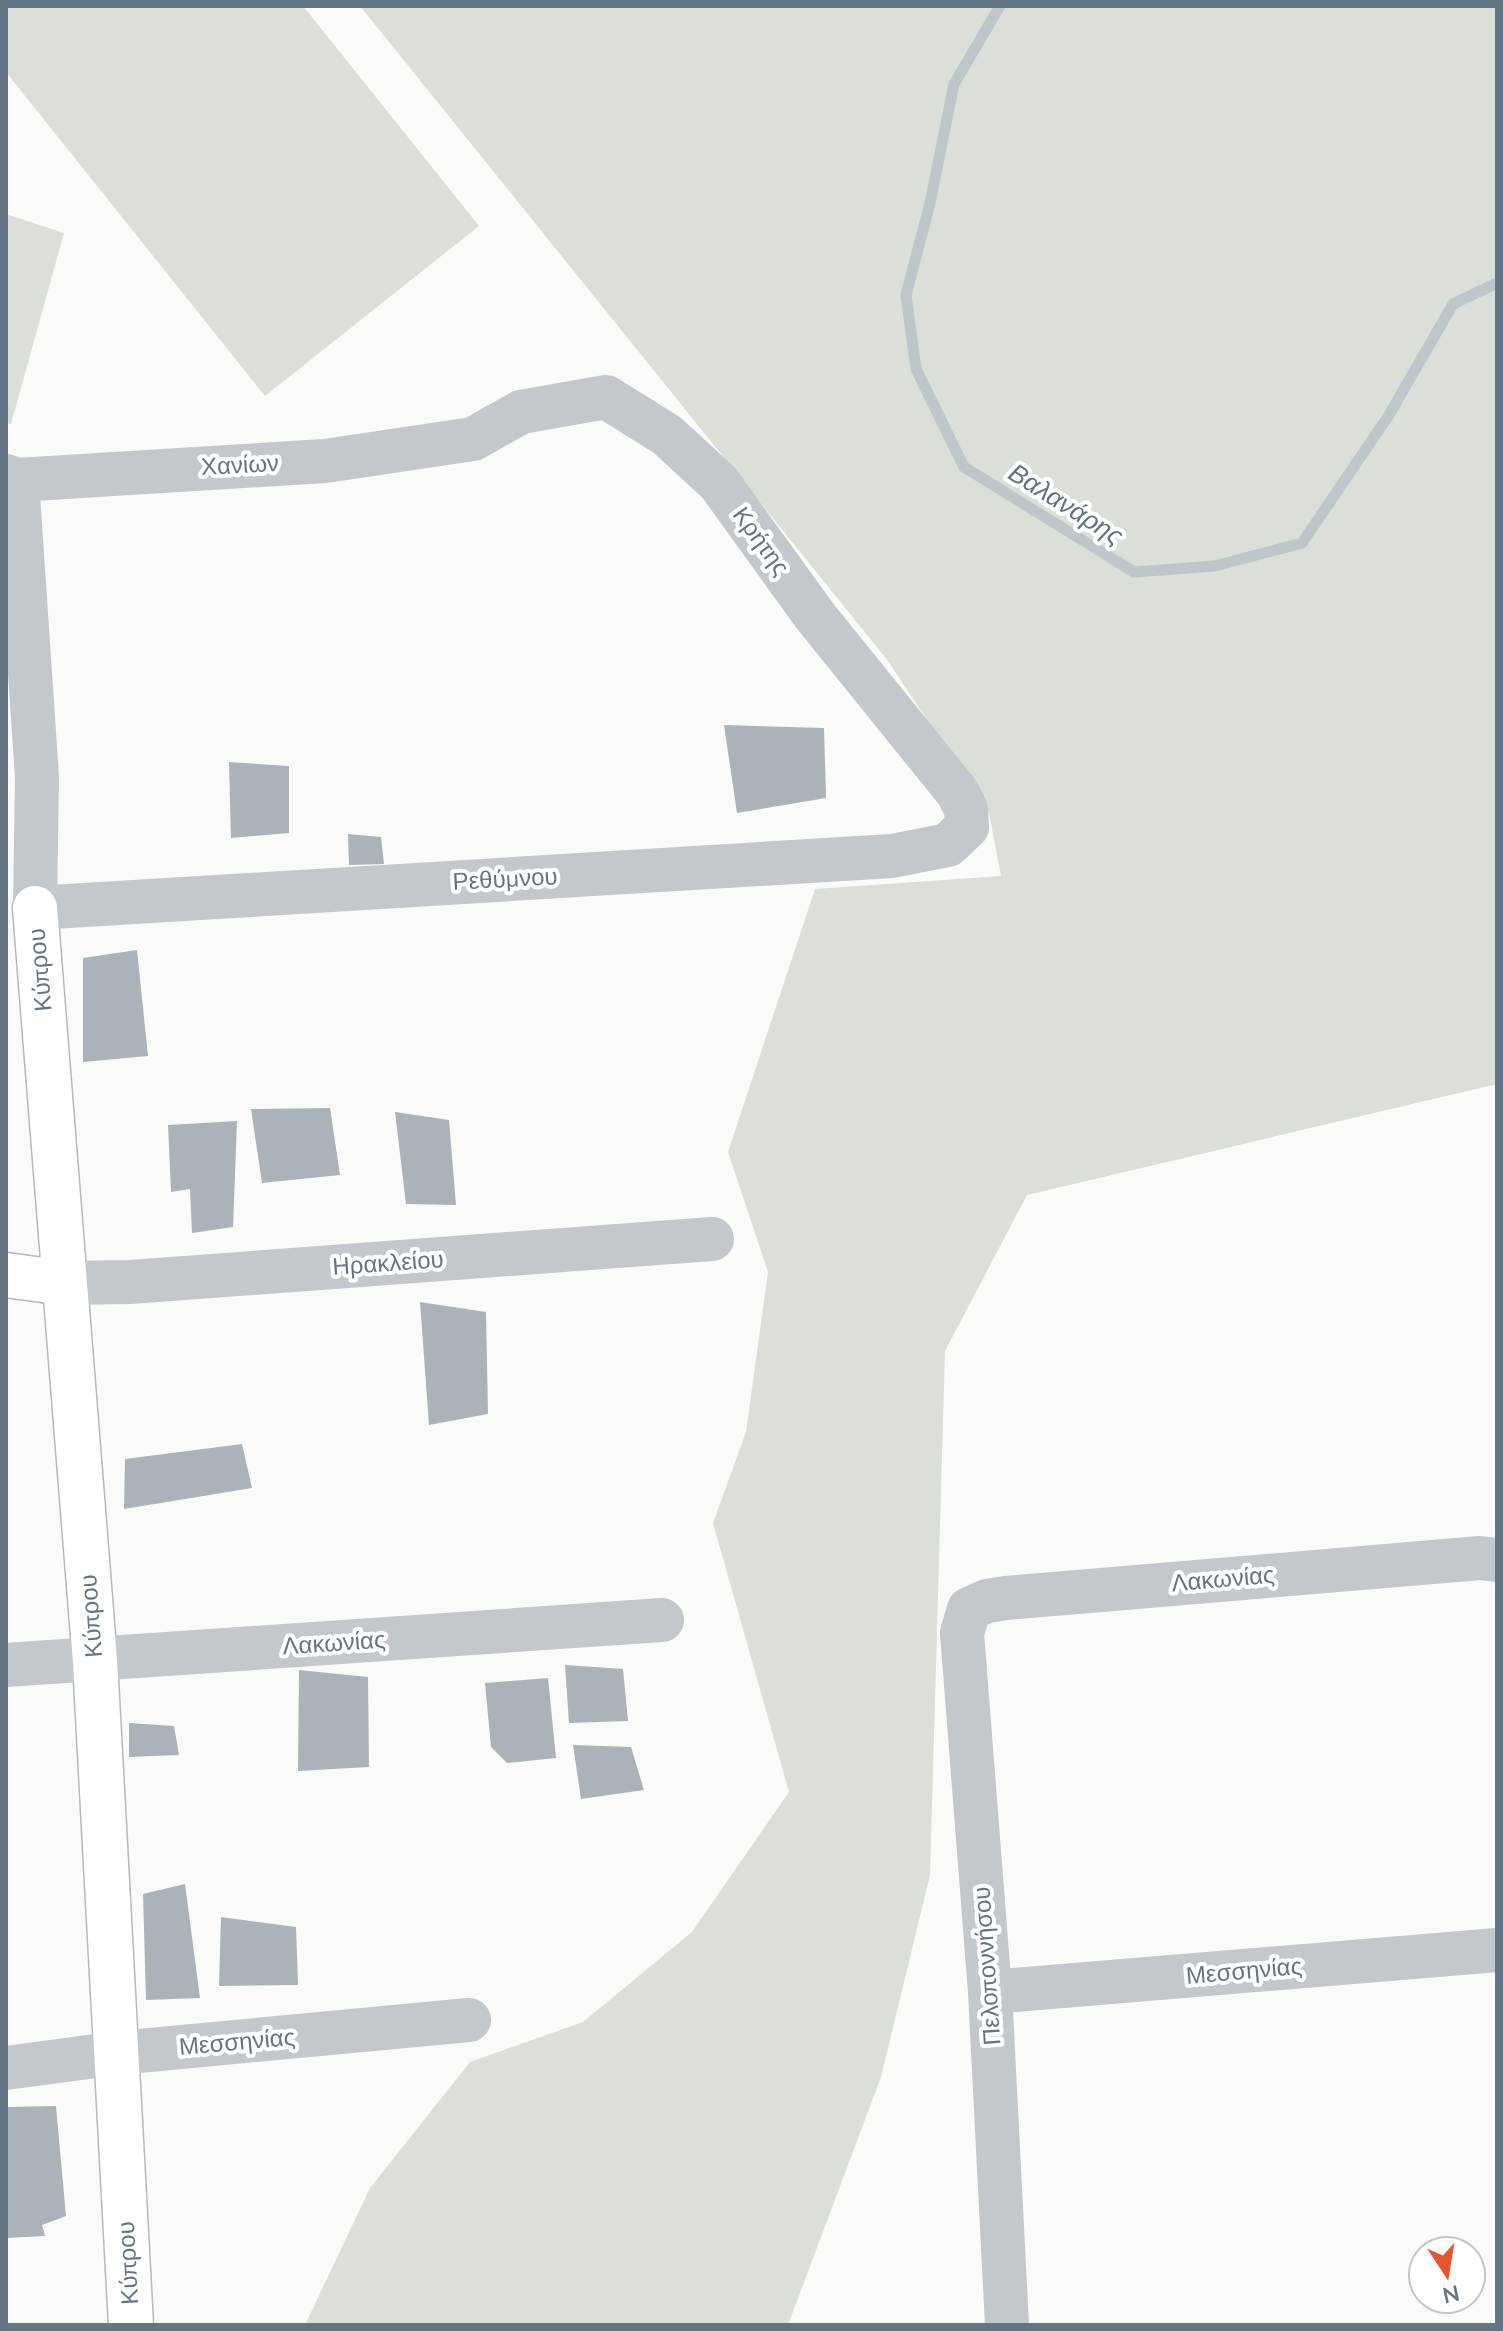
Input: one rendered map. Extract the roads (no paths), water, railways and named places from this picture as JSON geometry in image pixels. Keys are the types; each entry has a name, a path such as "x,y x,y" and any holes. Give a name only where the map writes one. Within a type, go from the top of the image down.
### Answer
{"street":[{"name":"Κρήτης","path":"473,439 521,412 606,397 667,435 719,483 815,616 958,793 966,809 967,827"},
{"name":"Χανίων","path":"12,478 325,461 473,439"},
{"path":"12,478 37,777 35,908"},
{"name":"Ρεθύμνου","path":"35,908 892,856 948,845 967,827"},
{"name":"Κύπρου","path":"35,908 95,1661 131,2325"},
{"name":"Ηρακλείου","path":"65,1283 130,1282 712,1239"},
{"path":"6,1275 65,1283"},
{"name":"Λακωνίας","path":"969,1609 987,1601 1006,1598 1488,1559"},
{"name":"Πελοποννήσου","path":"969,1609 962,1633 990,1992 1007,2325"},
{"name":"Λακωνίας","path":"6,1665 662,1620"},
{"name":"Μεσσηνίας","path":"990,1992 1497,1950"},
{"name":"Μεσσηνίας","path":"6,2068 118,2053 469,2020"}],"waterway":[{"name":"Βαλανάρης","path":"1000,6 954,84 930,203 906,295 916,369 964,467 1134,572 1215,566 1302,543 1389,415 1453,304 1497,283"}]}
